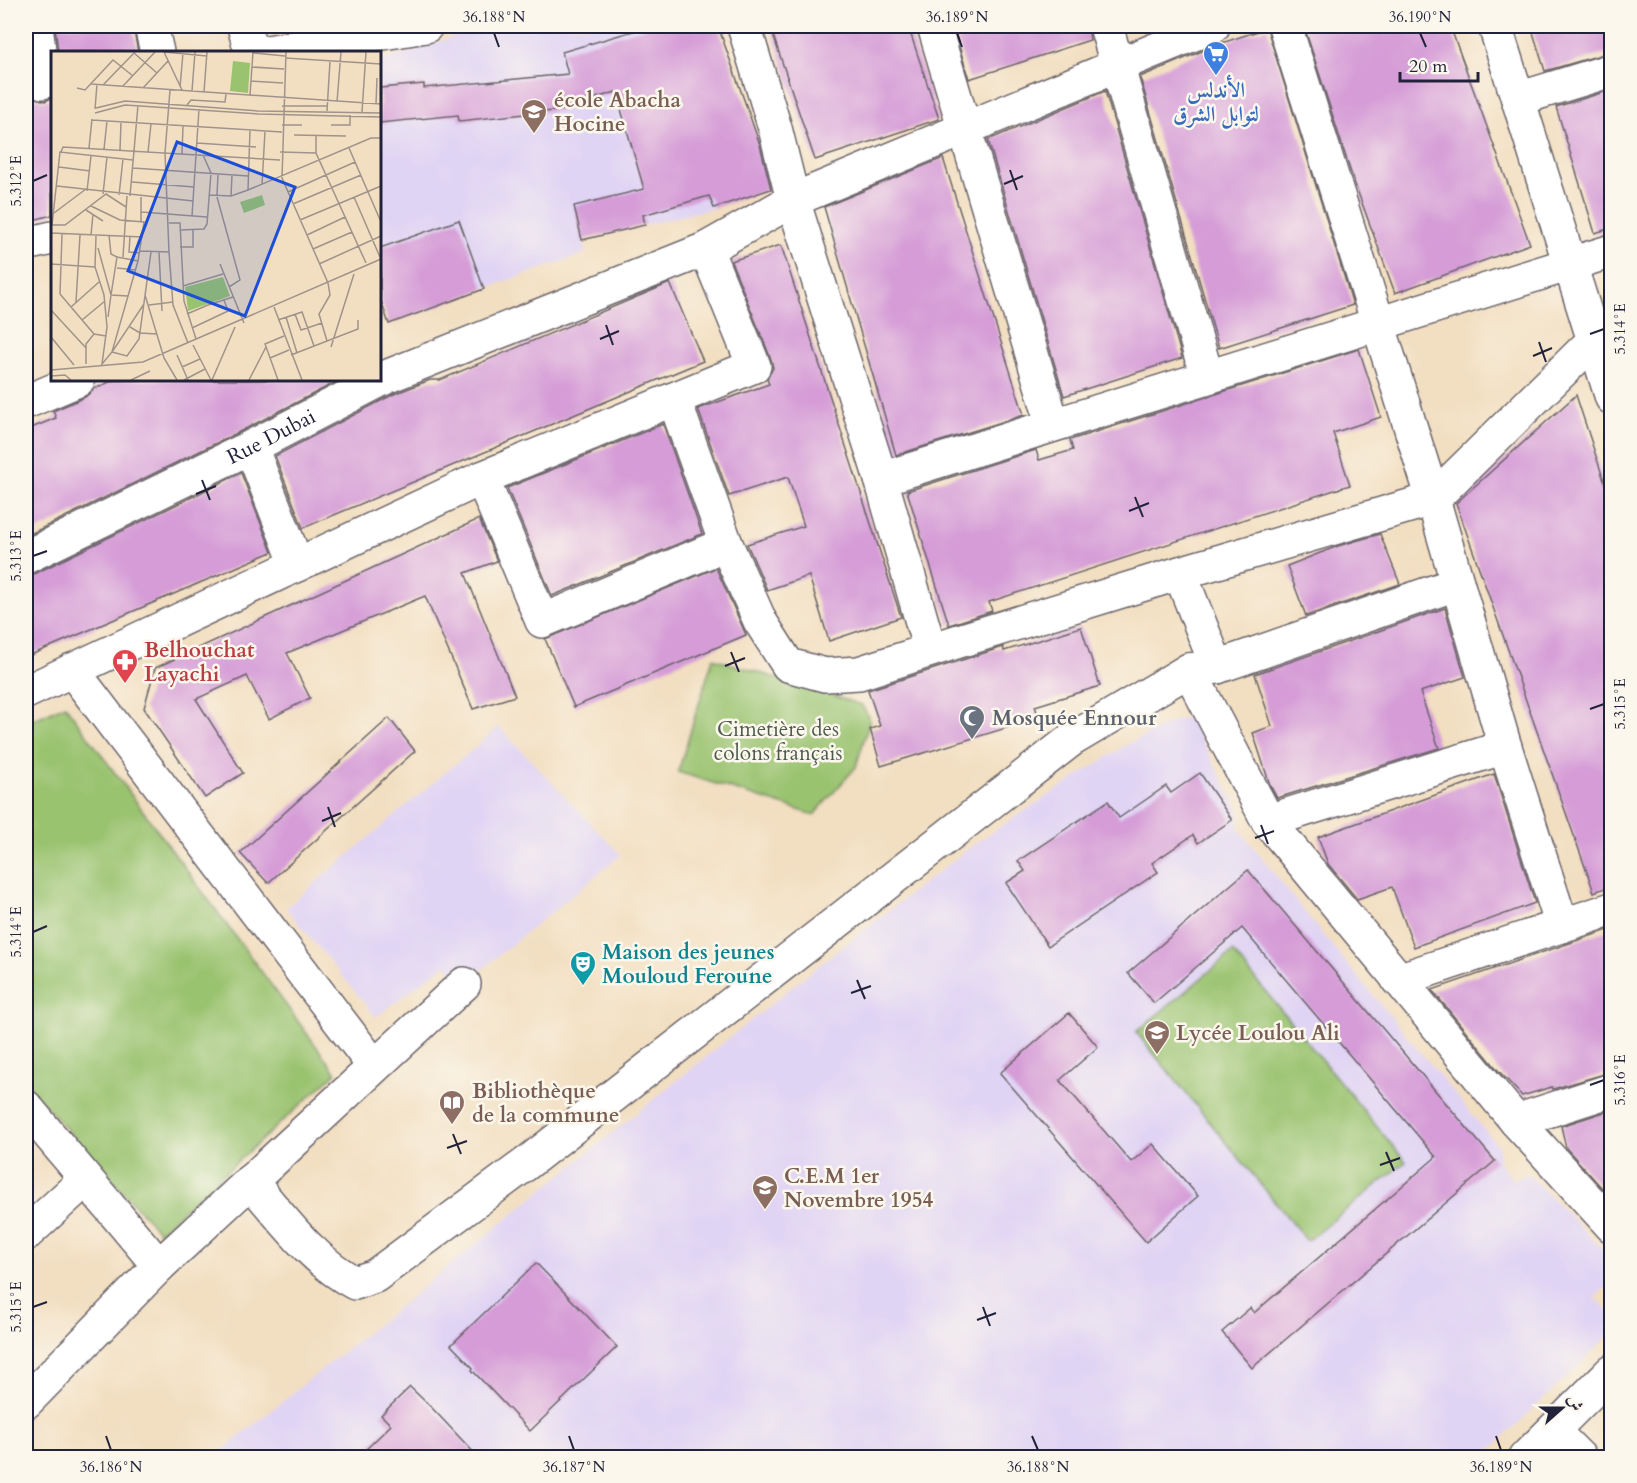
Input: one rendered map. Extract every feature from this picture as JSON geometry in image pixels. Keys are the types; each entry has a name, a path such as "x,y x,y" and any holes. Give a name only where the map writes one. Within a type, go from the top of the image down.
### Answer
{"street":[{"path":"36,26 40,82"},
{"path":"151,26 157,51"},
{"path":"244,26 250,51"},
{"path":"275,51 426,26"},
{"path":"744,26 775,128 793,200 881,479 930,650"},
{"path":"934,26 1053,425"},
{"path":"1106,26 1207,377"},
{"name":"Rue Dubai","path":"383,367 706,249 793,200 1213,26"},
{"path":"1285,26 1433,499 1505,747 1562,926"},
{"path":"1495,26 1611,398"},
{"path":"1518,99 1611,70"},
{"path":"26,244 51,238"},
{"path":"26,692 482,478 754,366 706,249"},
{"path":"881,479 1611,251"},
{"path":"674,399 726,544 760,621 788,665 825,675 859,674 1180,573 1433,499 1594,340"},
{"path":"26,402 76,381"},
{"name":"Rue Dubai","path":"26,557 251,447 360,381"},
{"path":"251,447 297,565"},
{"path":"482,478 542,621 726,544"},
{"path":"1180,573 1203,668 1268,821 1516,1121 1611,1226"},
{"path":"250,1181 304,1242 336,1273 355,1283 375,1276 564,1134 1071,740 1203,668 1456,584"},
{"path":"72,670 374,1066"},
{"path":"1268,821 1505,747"},
{"path":"1398,980 1611,909"},
{"path":"26,1402 159,1266 464,984"},
{"path":"1516,1121 1611,1090"},
{"path":"26,1107 159,1266"},
{"path":"26,1234 85,1180"},
{"path":"1526,1458 1611,1371"},
{"path":"1553,1431 1580,1458"}],"shaded area":[{"name":"école Abacha Hocine","path":"485,26 650,26 714,208 583,240 586,253 484,289 459,220 381,248 381,62"},
{"path":"1189,717 1239,810 1239,829 1323,935 1499,1147 1499,1163 1513,1180 1528,1174 1611,1258 1611,1283 1595,1297 1611,1313 1611,1334 1483,1457 213,1458 819,965 977,842 1126,745 1174,721"},
{"path":"499,727 621,855 464,984 446,964 376,1017 286,908"}],"green space":[{"name":"Cimetière des colons français","path":"713,658 862,705 870,720 856,767 814,815 678,772"},
{"path":"65,705 336,1073 159,1232 26,1084 26,723"},
{"path":"1233,952 1406,1162 1307,1241 1136,1032"}],"building":[{"path":"55,26 133,26 138,51 58,51"},
{"path":"650,26 718,26 760,145 771,189 714,208 709,196 643,215 645,225 582,240 574,206 644,189 616,92 563,108 563,110 459,121 458,115 381,123 381,88 424,84 424,88 568,74 562,52"},
{"path":"770,26 908,26 939,119 815,160"},
{"path":"953,26 1088,26 1090,40 969,79"},
{"path":"1304,26 1450,26 1530,244 1395,293 1352,176"},
{"path":"1531,26 1611,26 1611,52 1545,71"},
{"path":"1267,28 1353,305 1219,348 1140,77 1219,44"},
{"path":"1611,90 1611,228 1595,233 1556,107"},
{"path":"1105,91 1182,358 1064,396 988,140"},
{"path":"33,97 45,101 51,98 51,215 26,222 26,98"},
{"path":"943,158 1024,415 896,455 824,207"},
{"path":"459,220 484,289 389,324 381,301 381,248"},
{"path":"781,245 901,617 829,641 809,576 767,590 747,544 804,526 788,477 729,496 698,409 769,384 767,379 773,368 771,359 731,261"},
{"path":"670,283 703,361 303,528 275,456 394,394 430,380 440,380"},
{"path":"1359,349 1381,417 1333,433 1350,485 989,602 992,611 949,625 907,491 1036,450 1039,460 1073,450 1070,440"},
{"path":"112,381 338,381 26,536 26,430 56,418 53,411 85,397 94,389"},
{"path":"1576,395 1611,502 1611,886 1594,892 1456,503"},
{"path":"663,424 702,534 552,596 507,488"},
{"path":"241,473 272,552 26,657 26,576"},
{"path":"479,519 497,561 465,573 515,696 473,709 425,596 287,653 310,698 269,719 247,676 196,699 243,773 205,798 144,708 155,668"},
{"path":"1380,534 1400,584 1306,616 1287,566 1338,546"},
{"path":"716,568 746,635 574,707 545,639"},
{"path":"1445,608 1465,677 1420,692 1439,748 1277,798 1270,785 1253,733 1272,726 1255,674"},
{"path":"1081,627 1100,686 1035,706 1039,718 881,766 870,729 880,726 868,690 1003,647 1004,651"},
{"path":"389,718 415,751 268,883 240,853"},
{"path":"1200,773 1232,820 1198,843 1193,835 1152,863 1158,872 1048,946 1006,883 1025,871 1018,861 1108,801 1119,818 1166,786 1171,793"},
{"path":"1494,774 1535,903 1414,947 1392,887 1357,899 1328,864 1318,837"},
{"path":"1248,870 1495,1161 1252,1368 1222,1332 1250,1308 1254,1313 1436,1157 1242,928 1154,1003 1128,973"},
{"path":"1611,929 1611,1072 1522,1096 1432,990"},
{"path":"1069,1013 1098,1047 1060,1080 1131,1162 1153,1144 1198,1196 1146,1242 1000,1073"},
{"path":"1611,1110 1611,1198 1566,1148 1561,1126"},
{"path":"536,1263 617,1347 530,1431 451,1345"},
{"path":"410,1387 479,1458 357,1458 391,1425 381,1415"}],"place":[{"name":"الأندلس لتوابل الشرق","path":"1216,77"},
{"name":"école Abacha Hocine","path":"534,135"},
{"name":"Belhouchat Layachi","path":"125,685"},
{"name":"Mosquée Ennour","path":"972,741"},
{"name":"Maison des jeunes Mouloud Feroune","path":"583,987"},
{"name":"Lycée Loulou Ali","path":"1157,1056"},
{"name":"Bibliothèque de la commune","path":"452,1126"},
{"name":"C.E.M 1er Novembre 1954","path":"765,1211"}]}
